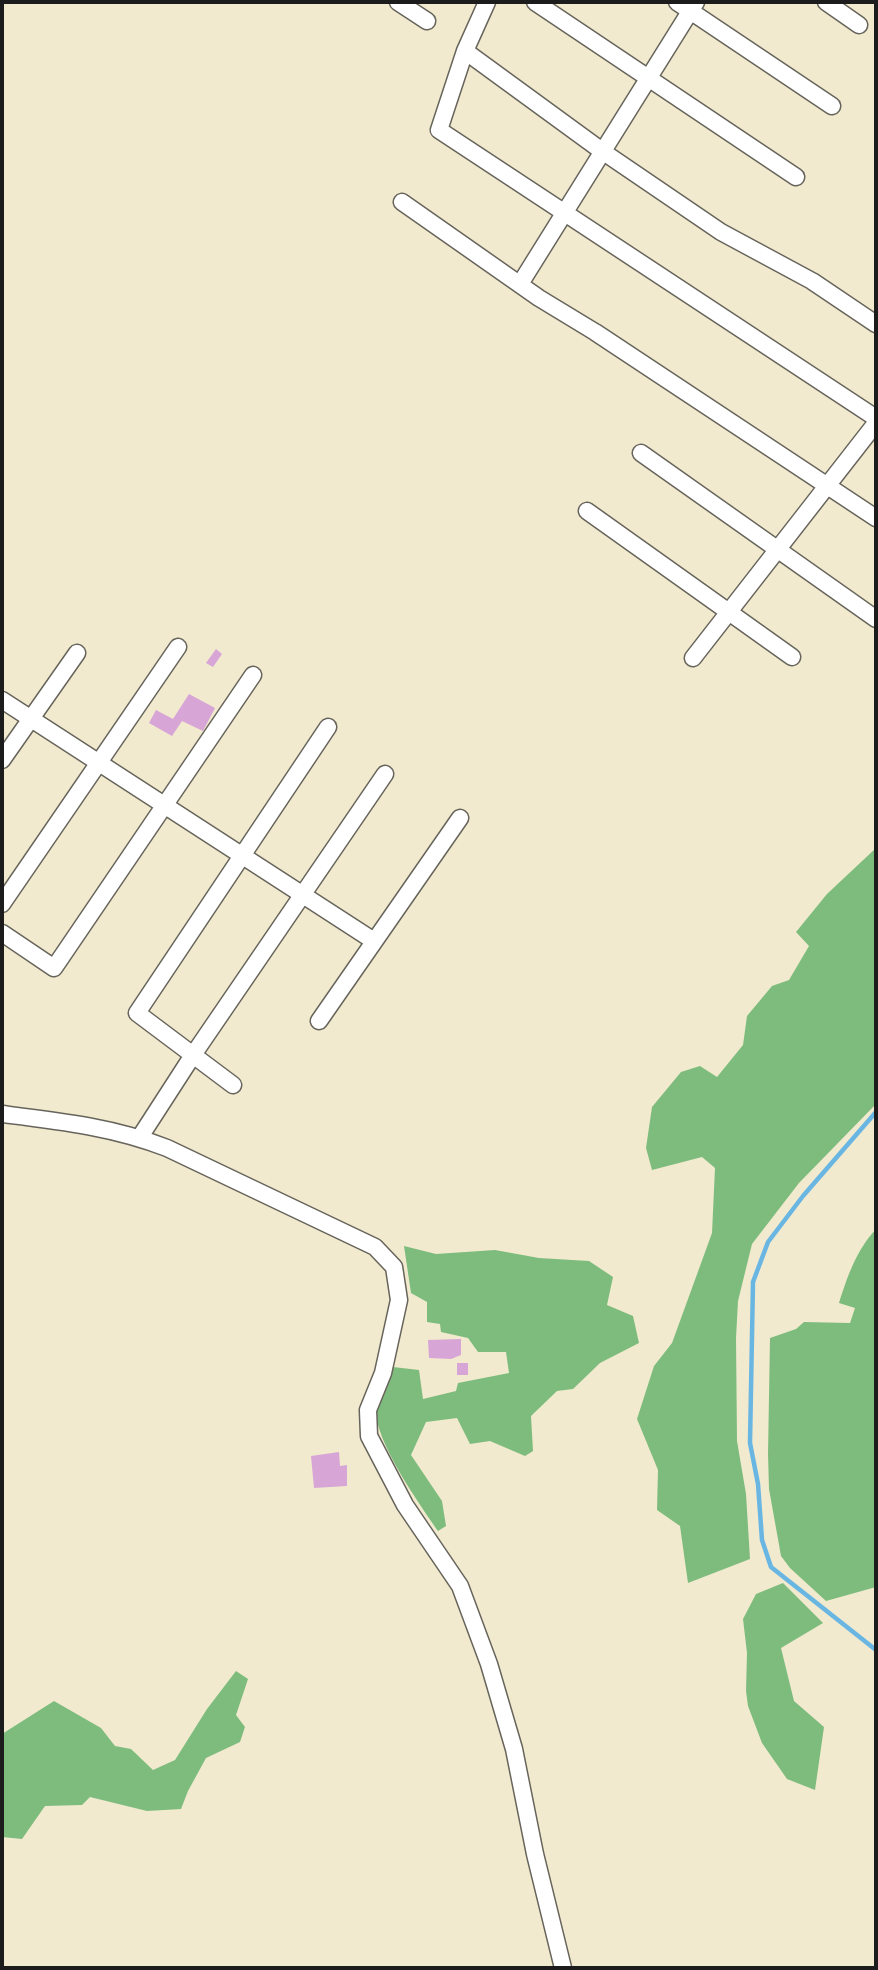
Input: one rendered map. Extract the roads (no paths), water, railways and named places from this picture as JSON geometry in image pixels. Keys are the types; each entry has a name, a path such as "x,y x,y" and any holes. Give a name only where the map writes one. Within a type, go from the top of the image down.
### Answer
{"street":[{"path":"398,2 428,21"},
{"path":"487,2 465,51 439,130 876,420 693,658"},
{"path":"535,2 796,177"},
{"path":"826,2 859,25"},
{"path":"520,284 648,79 688,5 832,106"},
{"path":"465,51 602,151 720,232 812,281 876,324"},
{"path":"402,202 520,284 876,518"},
{"path":"641,453 876,619"},
{"path":"587,511 792,657"},
{"path":"2,904 178,648"},
{"path":"2,760 77,653"},
{"path":"2,933 54,968 253,676"},
{"path":"2,700 374,941"},
{"path":"233,1085 137,1013 328,727"},
{"path":"140,1138 193,1055 385,774"},
{"path":"319,1021 460,818"},
{"path":"2,1114 91,1125 167,1148 375,1247 394,1268 399,1300 383,1373 368,1410 369,1436 405,1505 460,1586 489,1664 514,1749 535,1854 563,1968"}],"waterway":[{"path":"876,1112 803,1196 768,1242 753,1282 750,1443 758,1484 762,1540 771,1567 876,1650"}]}
